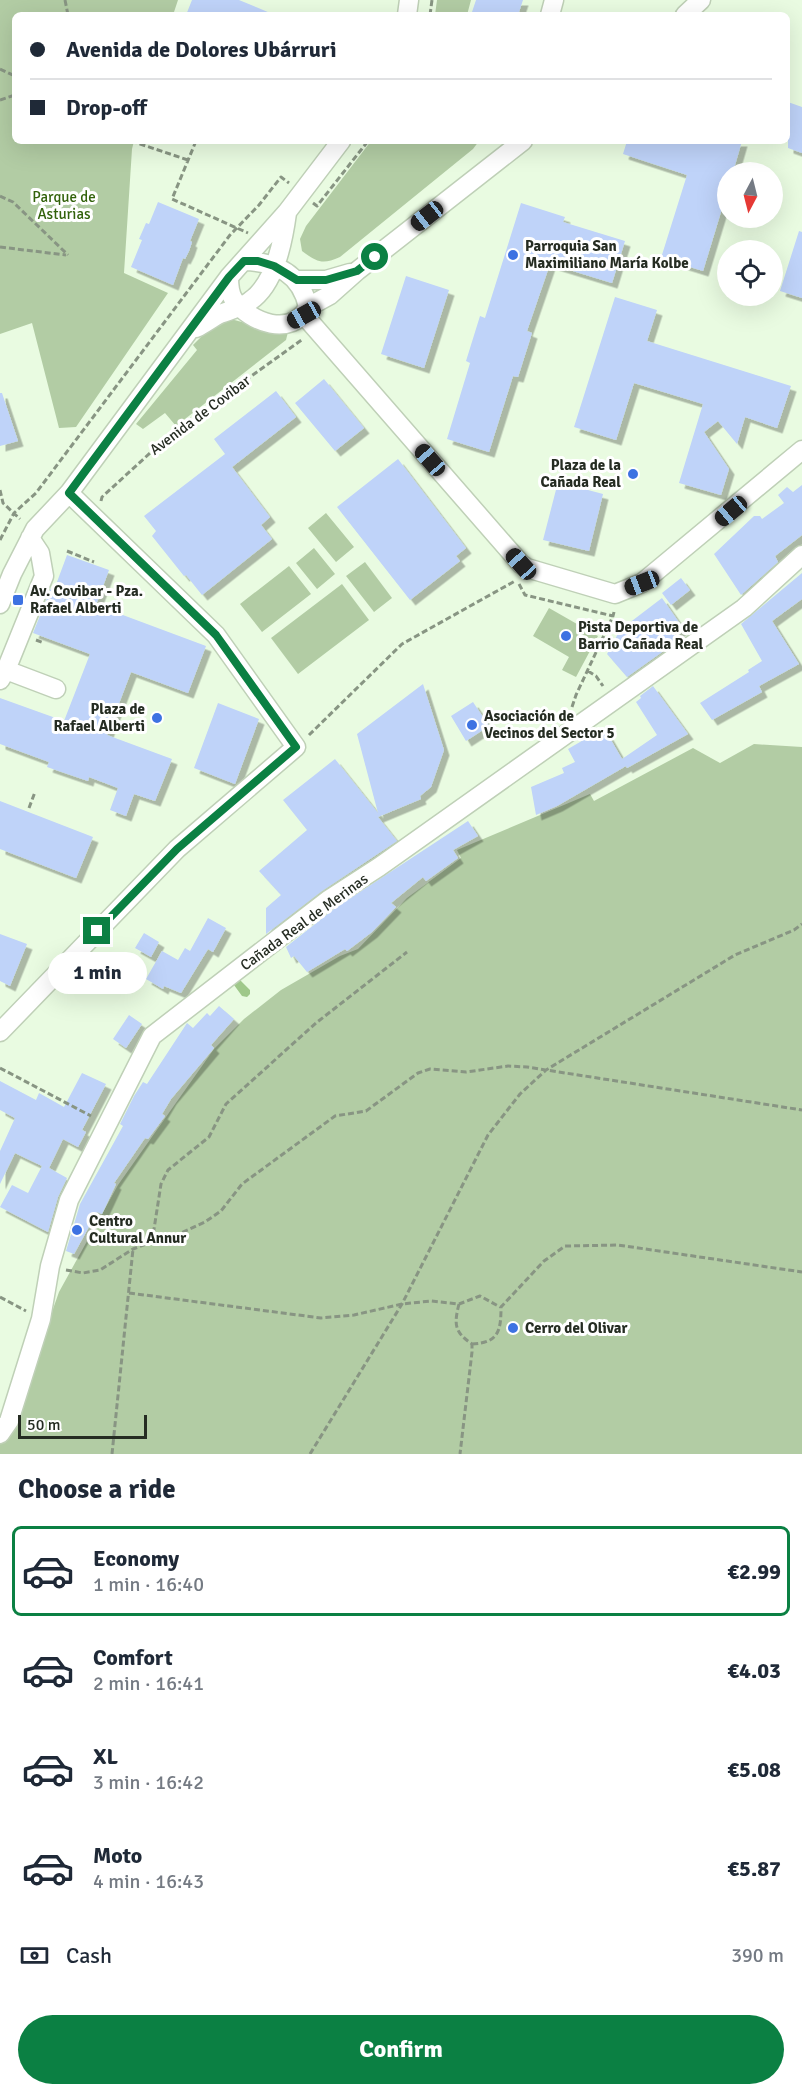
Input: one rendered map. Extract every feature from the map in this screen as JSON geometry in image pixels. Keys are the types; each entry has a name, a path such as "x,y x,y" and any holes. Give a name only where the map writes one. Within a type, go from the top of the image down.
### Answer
{"street":[{"path":"688,12 701,0"},
{"path":"0,604 12,574 35,530 69,493 229,277 287,212 339,144"},
{"path":"229,277 229,290 233,299 251,316 276,325 291,322 330,295 508,148"},
{"path":"189,332 217,315 251,301 263,288 274,266 285,228 287,212"},
{"path":"244,261 258,261 274,266 297,280 305,291 306,311 521,564 527,568 615,594 642,583 802,450"},
{"path":"297,280 326,280 357,271"},
{"path":"0,1032 177,849 296,747 216,635 69,493"},
{"path":"30,538 40,553 44,576 3,675 56,689"},
{"name":"Cañada Real de Merinas","path":"0,1434 9,1421 41,1319 50,1266 69,1200 152,1036 328,900 379,867 744,608 802,555"}],"path":[{"path":"140,144 188,160"},
{"path":"195,144 172,199 248,233"},
{"path":"309,199 317,206 366,144"},
{"path":"0,540 14,513 36,493 238,228 281,177 292,185"},
{"path":"0,196 13,202 68,255 0,247"},
{"name":"Avenida de Covibar","path":"99,508 102,497 173,432 303,339"},
{"path":"0,490 3,503 22,521"},
{"path":"67,551 94,562"},
{"path":"296,747 402,644 517,580 525,595 613,616"},
{"path":"573,707 613,616 615,594"},
{"path":"34,639 44,643"},
{"path":"588,671 596,676 613,700"},
{"path":"29,808 35,792"},
{"path":"310,1454 402,1304 488,1135 520,1094 546,1070 735,955 794,930 802,924"},
{"path":"152,1242 161,1184 168,1170 209,1137 226,1104 316,1023 407,952"},
{"path":"50,1266 83,1274 100,1270 134,1249 152,1242 166,1240 205,1222 221,1211 242,1184 334,1116 366,1111 418,1073 430,1069 466,1072 508,1066 546,1070 802,1110"},
{"path":"0,1068 107,1125"},
{"path":"459,1304 456,1328 461,1336 472,1344 486,1343 496,1336 501,1323 501,1307 544,1261 565,1246 618,1245 802,1272"},
{"path":"112,1454 134,1249"},
{"path":"129,1293 321,1318 354,1315 402,1304 431,1301 459,1304 480,1296 501,1307"},
{"path":"0,1297 41,1319"},
{"path":"460,1454 472,1344"}],"green space":[{"name":"Parque de Asturias","path":"0,0 178,0 174,12 12,12 12,144 133,144 124,273 168,293 76,427 59,428 32,323 0,334"},
{"path":"437,0 471,0 468,12 435,12"},
{"path":"369,144 477,144 340,257 324,262 302,251 300,239 306,226"},
{"path":"228,319 265,330 288,332 286,340 176,426 165,413 143,429 136,424 197,350 193,345 212,326"},
{"path":"326,513 354,547 336,562 308,528"},
{"path":"314,548 335,574 317,589 296,563"},
{"path":"365,562 392,598 374,612 346,576"},
{"path":"289,566 311,594 262,632 240,604"},
{"path":"342,584 369,620 298,674 271,638"},
{"name":"Pista Deportiva de Barrio Cañada Real","path":"549,608 598,636 576,677 562,670 569,657 533,636"},
{"path":"754,744 802,747 802,1454 0,1454 0,1440 13,1422 59,1292 118,1185 214,1049 244,1019 281,990 340,956 358,949 407,898 461,858 457,850 590,794 594,801 693,748 720,763"}],"shaded area":[{"path":"239,976 250,990 247,997 242,996 234,985"}],"building":[{"path":"192,0 239,0 268,12 187,12"},
{"path":"476,0 523,0 519,12 472,12"},
{"path":"790,103 802,107 802,153 788,148 790,144"},
{"path":"626,144 741,144 736,162 717,162 717,225 703,271 661,258 687,175 623,154"},
{"path":"158,202 199,219 190,241 192,242 189,251 185,259 183,258 173,285 131,267 142,240 139,239 146,223 149,224"},
{"path":"521,203 565,217 563,222 625,241 612,283 550,264 527,331 532,333 518,377 513,376 489,452 447,439 470,363 466,361 480,316 485,318"},
{"path":"799,231 802,232 802,298 783,292 783,282"},
{"path":"406,276 449,290 424,368 381,354"},
{"path":"615,297 657,310 647,341 791,386 777,428 745,417 737,444 718,421 704,432 729,469 721,495 679,483 703,404 634,383 616,440 574,427"},
{"path":"324,379 364,428 335,451 295,403"},
{"path":"276,391 296,417 232,467 270,517 261,525 272,539 202,595 152,536 156,531 144,516 225,454 214,439"},
{"path":"0,393 2,393 18,441 0,446"},
{"path":"398,459 466,548 456,556 460,561 410,600 337,507"},
{"path":"558,482 603,494 589,551 543,540"},
{"path":"802,485 802,535 775,556 778,562 741,595 714,554 754,516 760,516 762,519 784,503 778,495 787,487 793,492"},
{"path":"67,555 109,570 96,605 206,646 188,693 131,672 107,735 172,759 155,801 134,794 126,816 110,810 118,788 89,777 88,781 47,767 49,762 0,744 0,698 64,721 90,654 33,633 51,588 54,590"},
{"path":"802,573 802,599 772,621 799,664 759,686 762,692 712,720 700,703 749,672 748,670 762,661 741,624"},
{"path":"681,578 690,590 671,605 662,593"},
{"path":"662,598 683,628 675,634 679,640 627,677 607,654 620,630"},
{"path":"423,684 444,750 431,787 420,796 421,799 378,817 397,841 322,891 266,934 266,908 281,895 259,871 307,830 283,800 335,759 378,813 357,734"},
{"path":"653,686 688,734 627,768 626,766 557,806 536,815 531,787 564,773 562,768 575,762 568,749 604,728 622,759 657,735 636,702"},
{"name":"Asociación de Vecinos del Sector 5","path":"473,702 489,726 466,741 451,716"},
{"path":"218,703 259,719 235,784 194,768"},
{"path":"0,801 93,837 76,878 0,849"},
{"path":"468,821 478,836 453,850 458,858 426,881 423,877 391,903 396,907 372,932 347,951 345,949 307,972 294,956 291,958 286,947 334,909"},
{"path":"208,918 226,928 213,952 208,949 181,993 164,986 163,989 146,979 162,951 178,960 185,948 190,951"},
{"path":"144,933 159,942 151,957 135,948"},
{"path":"0,934 27,944 10,986 0,981"},
{"path":"219,1006 234,1019 211,1045 214,1048 171,1099 162,1114 165,1116 148,1139 145,1138 114,1183 116,1184 102,1214 97,1212 74,1254 66,1251 80,1204 123,1126 120,1124 134,1096 143,1082 147,1084 187,1023 193,1028 207,1013 210,1016"},
{"path":"129,1015 142,1024 126,1048 113,1039"},
{"path":"82,1073 106,1084 82,1130 86,1132 78,1147 63,1139 49,1168 67,1178 58,1197 48,1232 0,1207 12,1185 28,1193 42,1166 15,1153 0,1184 0,1151 15,1118 0,1110 0,1081 36,1100 39,1093 64,1107"}],"place":[{"name":"Parroquia San Maximiliano María Kolbe","path":"513,255"},
{"name":"Plaza de la Cañada Real","path":"633,474"},
{"name":"Av. Covibar - Pza. Rafael Alberti","path":"18,600"},
{"name":"Pista Deportiva de Barrio Cañada Real","path":"566,636"},
{"name":"Plaza de Rafael Alberti","path":"157,718"},
{"name":"Asociación de Vecinos del Sector 5","path":"472,725"},
{"name":"Centro Cultural Annur","path":"77,1230"},
{"name":"Cerro del Olivar","path":"513,1328"}],"route":[{"path":"97,931 177,849 296,747 216,635 69,493 229,277 244,261 258,261 274,266 297,280 326,280 357,271 375,257"}]}
